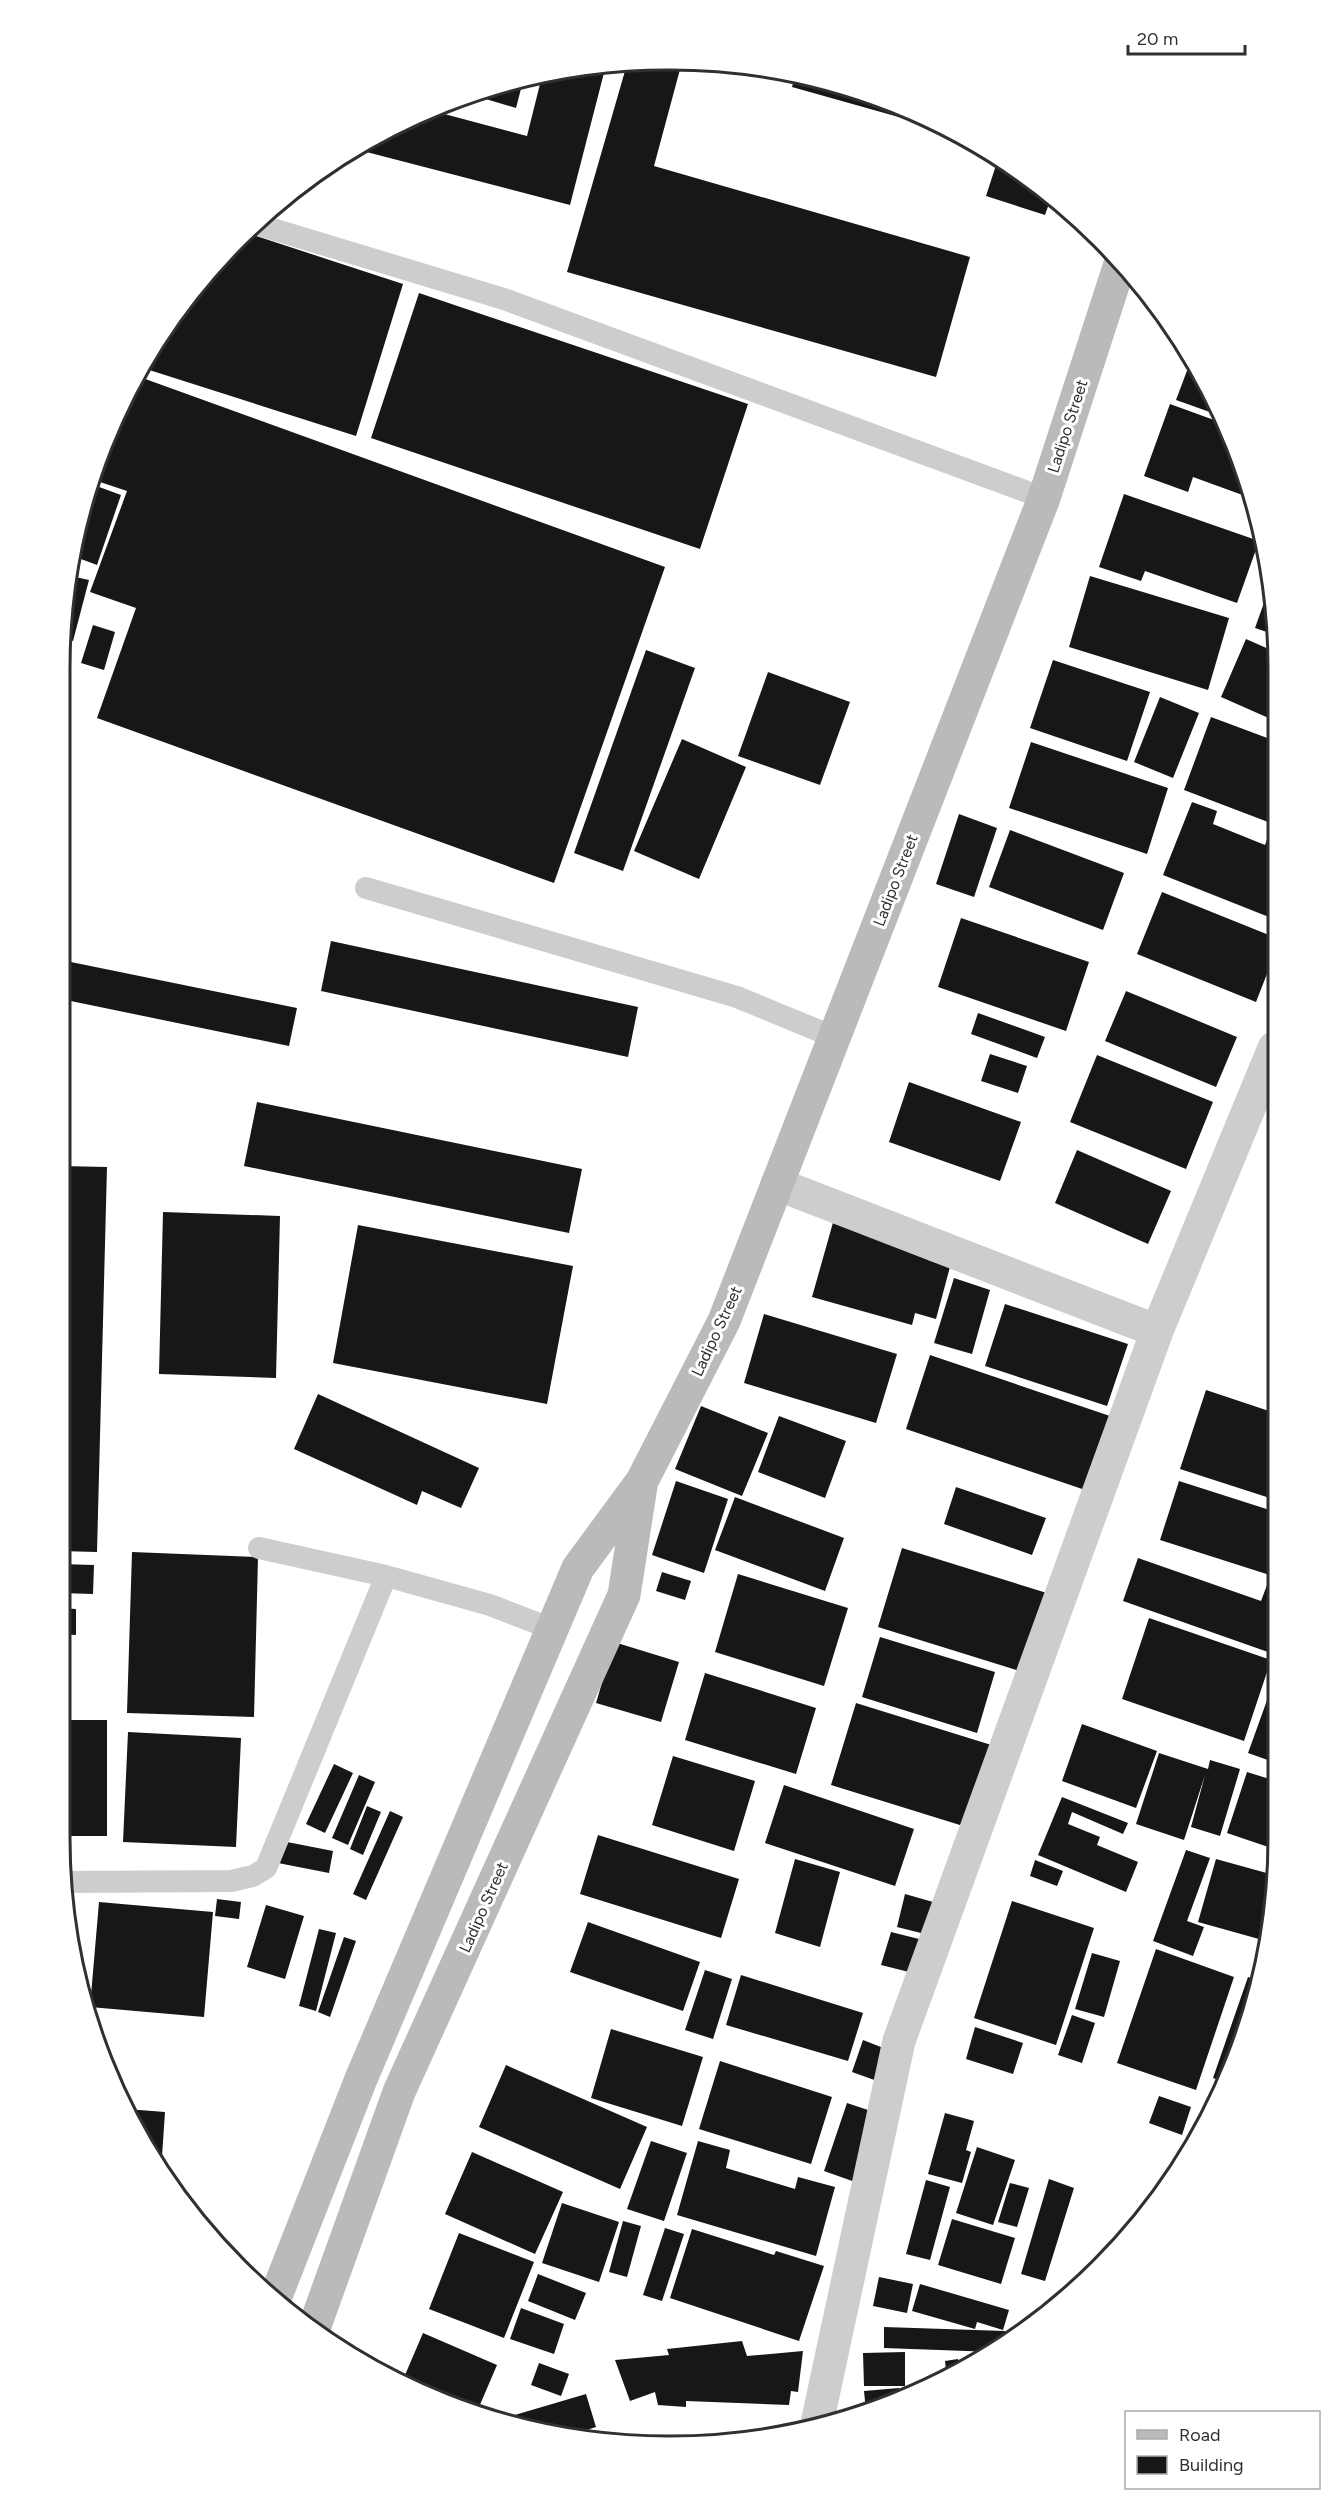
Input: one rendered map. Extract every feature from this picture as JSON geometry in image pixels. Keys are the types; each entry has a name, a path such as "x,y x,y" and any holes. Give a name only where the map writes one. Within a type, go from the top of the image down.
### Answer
{"main road":[{"name":"Ladipo Street","path":"278,2291 362,2079 578,1568 642,1481 724,1320 1044,498 1117,272"},
{"name":"Ladipo Street","path":"316,2321 399,2092 624,1595 642,1481"}],"street":[{"path":"818,2417 899,2041 1157,1331 1268,1063"},
{"path":"777,1185 1157,1331"}],"lane":[{"path":"266,227 504,299 1044,498"},
{"path":"366,888 737,998 834,1037"},
{"path":"259,1548 387,1576 490,1605 552,1629"},
{"path":"73,1882 231,1881 253,1876 266,1868 387,1576"}],"building":[{"path":"669,70 680,71 654,166 970,257 936,377 567,272 625,73"},
{"path":"604,75 570,205 368,152 404,132 445,114 527,136 540,85"},
{"path":"793,84 824,91 903,118 792,87"},
{"path":"521,89 516,108 486,99"},
{"path":"995,167 1048,206 1045,215 986,196"},
{"path":"256,236 403,284 356,436 151,370 171,336 194,305 219,274"},
{"path":"419,293 748,404 700,549 371,438"},
{"path":"1187,370 1210,412 1176,400"},
{"path":"146,379 665,567 554,883 97,718 136,608 90,592 127,491 100,482 116,440"},
{"path":"1170,404 1213,420 1241,495 1193,477 1188,492 1144,476"},
{"path":"99,487 121,495 97,565 81,559"},
{"path":"1124,494 1253,539 1256,550 1237,603 1145,571 1141,581 1099,567"},
{"path":"1090,576 1229,618 1208,690 1069,647"},
{"path":"78,578 89,580 73,641 72,630"},
{"path":"1263,604 1266,632 1255,628"},
{"path":"93,625 115,632 104,670 81,663"},
{"path":"1246,639 1267,648 1268,718 1221,697"},
{"path":"646,650 695,668 623,871 574,853"},
{"path":"1053,660 1150,692 1127,761 1030,728"},
{"path":"768,672 850,702 820,785 738,756"},
{"path":"1160,697 1199,713 1173,778 1134,762"},
{"path":"1211,717 1268,738 1268,822 1184,790"},
{"path":"682,739 746,767 699,879 634,851"},
{"path":"1031,742 1168,788 1147,854 1009,808"},
{"path":"1192,802 1217,811 1213,824 1265,845 1268,837 1268,917 1163,875"},
{"path":"959,814 997,828 974,897 936,884"},
{"path":"1010,830 1124,873 1103,930 989,887"},
{"path":"1162,892 1268,935 1268,971 1256,1002 1137,954"},
{"path":"961,918 1089,962 1066,1031 938,987"},
{"path":"331,941 638,1007 628,1057 321,991"},
{"path":"71,962 297,1008 289,1046 71,1001"},
{"path":"1126,991 1237,1037 1216,1087 1105,1041"},
{"path":"978,1013 1045,1037 1037,1058 971,1034"},
{"path":"990,1054 1027,1066 1018,1093 981,1081"},
{"path":"1097,1055 1213,1102 1186,1169 1070,1122"},
{"path":"909,1082 1021,1122 1000,1181 889,1142"},
{"path":"257,1102 582,1169 569,1233 244,1166"},
{"path":"1077,1150 1171,1191 1148,1244 1055,1203"},
{"path":"71,1166 107,1167 97,1552 71,1551"},
{"path":"163,1212 280,1216 276,1378 159,1374"},
{"path":"834,1219 931,1247 928,1260 950,1267 936,1319 915,1313 912,1325 812,1297"},
{"path":"358,1225 573,1266 547,1404 333,1363"},
{"path":"954,1278 990,1290 972,1354 934,1343"},
{"path":"1005,1304 1128,1344 1107,1406 985,1366"},
{"path":"764,1314 897,1354 876,1423 744,1383"},
{"path":"930,1355 1113,1417 1088,1491 906,1429"},
{"path":"1206,1390 1268,1411 1268,1497 1180,1469"},
{"path":"318,1394 479,1468 461,1508 422,1491 417,1505 294,1449"},
{"path":"701,1406 768,1433 742,1496 675,1469"},
{"path":"779,1416 846,1441 825,1498 758,1472"},
{"path":"676,1481 728,1499 704,1573 652,1555"},
{"path":"1179,1481 1268,1509 1268,1574 1160,1540"},
{"path":"956,1487 1046,1518 1032,1555 944,1524"},
{"path":"735,1497 844,1538 825,1591 715,1550"},
{"path":"902,1548 1050,1594 1026,1673 878,1627"},
{"path":"132,1552 258,1557 254,1717 127,1713"},
{"path":"1138,1558 1261,1601 1267,1585 1268,1652 1123,1601"},
{"path":"71,1564 94,1565 93,1594 71,1593"},
{"path":"662,1572 691,1581 685,1600 656,1591"},
{"path":"738,1574 848,1608 824,1686 715,1652"},
{"path":"71,1609 76,1609 76,1635 71,1635"},
{"path":"1149,1618 1268,1659 1268,1669 1244,1741 1122,1699"},
{"path":"880,1637 995,1672 977,1733 862,1697"},
{"path":"614,1642 679,1662 661,1722 596,1703"},
{"path":"705,1673 816,1708 796,1774 685,1740"},
{"path":"1268,1698 1268,1760 1248,1753"},
{"path":"856,1703 1001,1748 976,1830 831,1785"},
{"path":"71,1720 107,1720 107,1836 71,1836"},
{"path":"1082,1724 1157,1751 1136,1808 1062,1781"},
{"path":"128,1732 241,1738 236,1847 123,1842"},
{"path":"1159,1753 1208,1769 1210,1760 1240,1769 1220,1836 1191,1827 1205,1775 1184,1840 1136,1824"},
{"path":"673,1756 755,1781 734,1851 652,1825"},
{"path":"334,1764 353,1773 325,1833 306,1824"},
{"path":"1247,1772 1268,1779 1268,1847 1227,1833"},
{"path":"359,1775 375,1782 348,1845 332,1838"},
{"path":"784,1785 914,1829 895,1886 765,1843"},
{"path":"1062,1797 1128,1823 1123,1834 1072,1812 1068,1824 1100,1837 1097,1845 1138,1862 1126,1892 1038,1855"},
{"path":"367,1806 381,1812 363,1855 350,1849"},
{"path":"390,1811 403,1817 366,1900 353,1894"},
{"path":"598,1835 739,1879 721,1938 580,1894"},
{"path":"282,1841 333,1851 329,1873 278,1863"},
{"path":"1186,1850 1210,1858 1187,1921 1204,1927 1193,1956 1153,1941"},
{"path":"795,1859 840,1872 820,1947 775,1933"},
{"path":"1216,1859 1266,1873 1258,1939 1198,1922"},
{"path":"1035,1860 1063,1871 1057,1886 1030,1876"},
{"path":"905,1894 933,1902 925,1934 897,1927"},
{"path":"217,1899 241,1902 239,1919 215,1916"},
{"path":"1012,1901 1094,1928 1056,2045 974,2018"},
{"path":"99,1902 213,1912 204,2017 95,2007 91,1994"},
{"path":"266,1905 304,1916 285,1979 247,1967"},
{"path":"588,1922 700,1962 683,2011 570,1972"},
{"path":"319,1929 336,1933 316,2011 299,2006"},
{"path":"891,1932 923,1940 913,1973 881,1965"},
{"path":"344,1937 356,1941 330,2017 318,2012"},
{"path":"1156,1949 1234,1977 1196,2090 1117,2063"},
{"path":"1092,1953 1120,1961 1104,2017 1075,2009"},
{"path":"705,1970 732,1979 713,2039 685,2030"},
{"path":"741,1975 863,2013 848,2061 726,2025"},
{"path":"1248,1977 1251,1978 1236,2030 1217,2079 1213,2078"},
{"path":"1072,2015 1095,2023 1082,2063 1058,2055"},
{"path":"975,2027 1023,2043 1013,2074 966,2059"},
{"path":"611,2029 703,2057 682,2126 591,2098"},
{"path":"863,2040 891,2051 880,2082 852,2072"},
{"path":"720,2061 832,2097 811,2164 699,2129"},
{"path":"506,2065 647,2127 620,2189 479,2127"},
{"path":"1159,2096 1191,2107 1182,2135 1149,2123"},
{"path":"847,2103 877,2113 855,2182 824,2171"},
{"path":"136,2110 165,2112 162,2156"},
{"path":"945,2113 974,2121 966,2150 971,2152 962,2183 928,2174"},
{"path":"651,2141 687,2153 664,2221 627,2209"},
{"path":"698,2141 730,2150 726,2168 795,2189 798,2177 835,2187 816,2256 677,2215"},
{"path":"977,2147 1015,2160 993,2225 956,2213"},
{"path":"472,2152 563,2192 535,2254 445,2214"},
{"path":"1049,2179 1074,2188 1045,2281 1021,2274"},
{"path":"926,2180 950,2187 930,2260 906,2254"},
{"path":"1010,2183 1029,2188 1017,2227 998,2222"},
{"path":"562,2203 619,2222 599,2282 542,2263"},
{"path":"952,2219 1015,2238 1001,2284 938,2265"},
{"path":"623,2221 641,2226 627,2277 609,2272"},
{"path":"665,2228 684,2234 662,2301 643,2295"},
{"path":"692,2229 774,2255 776,2251 824,2266 799,2341 670,2298"},
{"path":"459,2233 534,2262 504,2338 429,2309"},
{"path":"538,2274 586,2293 575,2320 528,2301"},
{"path":"879,2277 913,2284 907,2313 873,2306"},
{"path":"920,2284 1009,2310 1003,2330 977,2322 975,2329 912,2311"},
{"path":"521,2308 564,2324 554,2354 510,2339"},
{"path":"884,2327 1005,2331 1002,2336 976,2351 884,2348"},
{"path":"423,2333 497,2365 480,2406 405,2375"},
{"path":"742,2341 747,2356 803,2351 798,2392 791,2391 789,2405 686,2401 686,2407 658,2405 655,2392 630,2401 615,2360 669,2355 667,2349"},
{"path":"905,2352 905,2386 864,2386 863,2353"},
{"path":"958,2359 958,2361 946,2368 945,2361"},
{"path":"539,2363 569,2374 561,2396 531,2385"},
{"path":"899,2388 899,2390 865,2403 864,2391"},
{"path":"586,2394 596,2427 586,2430 513,2416"}]}
